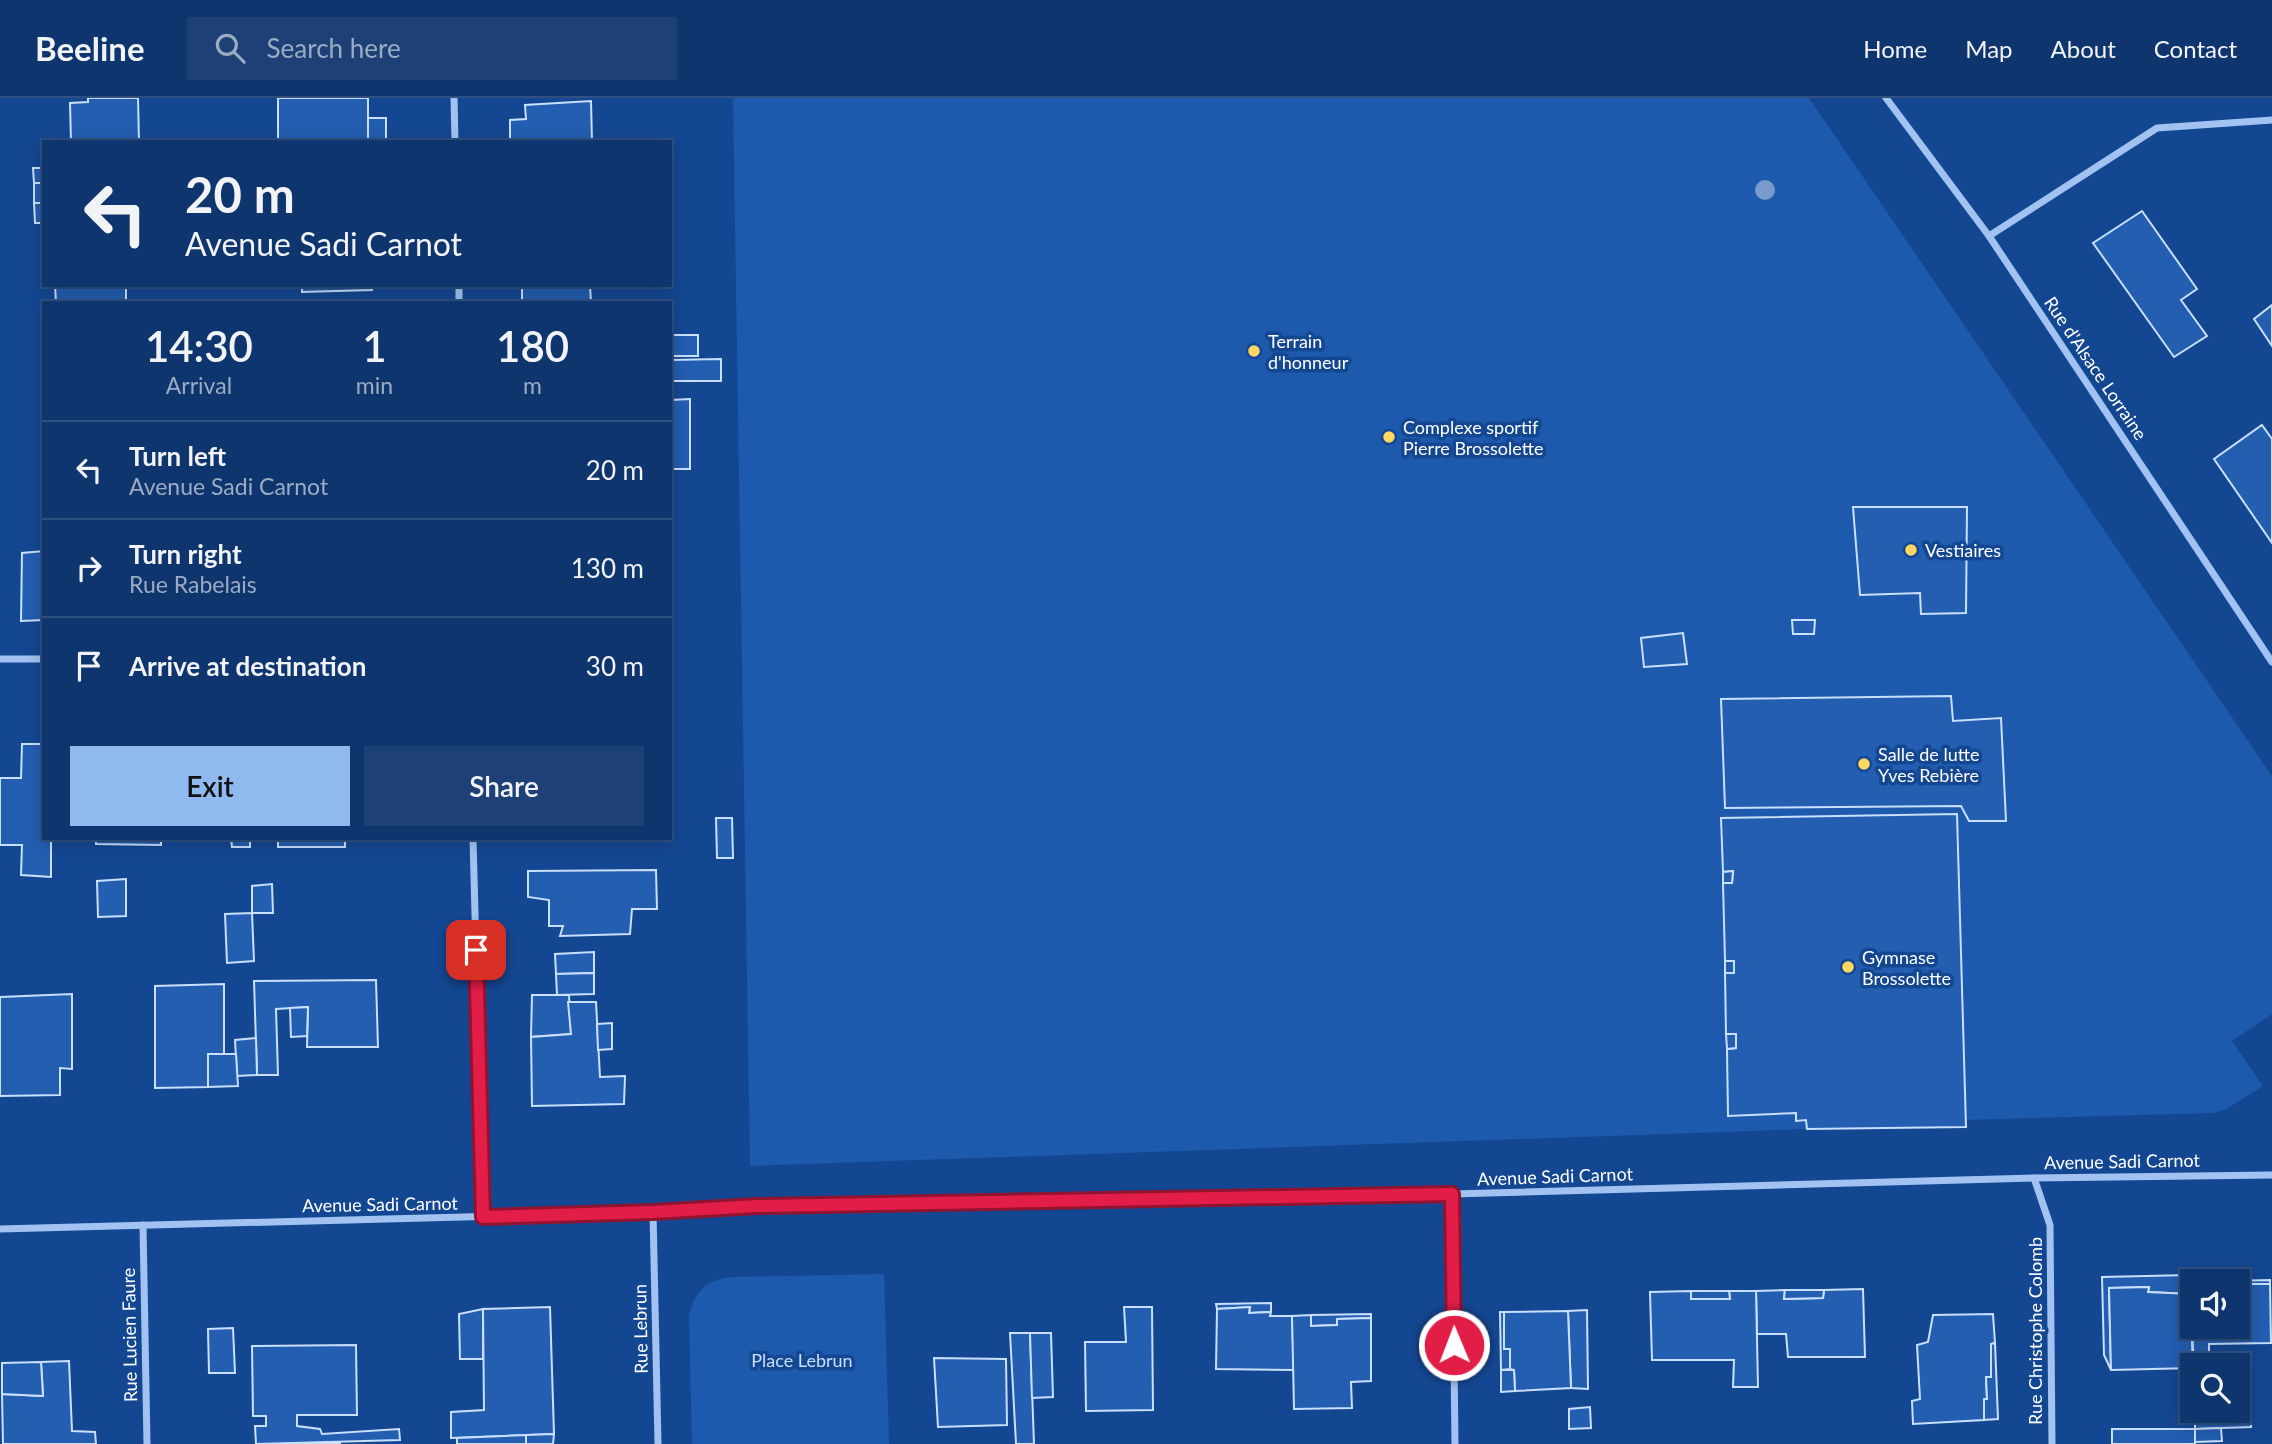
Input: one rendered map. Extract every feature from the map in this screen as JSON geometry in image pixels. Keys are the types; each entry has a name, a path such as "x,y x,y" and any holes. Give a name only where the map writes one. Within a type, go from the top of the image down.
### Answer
{"street":[{"path":"454,98 455,140"},
{"name":"Rue d'Alsace Lorraine","path":"1886,98 1989,236 2272,662"},
{"path":"1989,236 2157,128 2272,121"},
{"path":"0,659 42,659"},
{"path":"473,840 483,1217"},
{"name":"Avenue Sadi Carnot","path":"0,1229 653,1212 757,1206 1452,1194 2034,1178 2272,1175"},
{"name":"Rue Christophe Colomb","path":"2034,1178 2050,1225 2052,1444"},
{"path":"1452,1194 1455,1444"},
{"name":"Rue Lebrun","path":"653,1212 659,1444"},
{"name":"Rue Lucien Faure","path":"143,1225 148,1444"}],"green space":[{"name":"Complexe sportif Pierre Brossolette","path":"733,98 1809,98 2272,776 2272,1014 2232,1041 2263,1086 2225,1110 2212,1113 750,1166"},
{"name":"Place Lebrun","path":"884,1274 889,1444 692,1444 689,1316 694,1300 702,1289 715,1281 731,1277"}],"building":[{"path":"88,98 138,98 139,140 71,140 70,103 88,102"},
{"path":"278,98 368,98 368,140 278,140"},
{"path":"591,101 592,140 510,140 510,120 526,119 525,105"},
{"path":"368,118 386,118 386,140 368,140"},
{"path":"33,168 42,168 42,183 34,183"},
{"path":"34,183 42,183 42,203 34,203"},
{"path":"34,203 42,203 42,223 35,223"},
{"path":"2142,211 2197,289 2181,300 2207,336 2174,357 2093,243"},
{"path":"55,287 126,287 126,301 56,301"},
{"path":"302,287 372,287 372,290 302,292"},
{"path":"522,287 590,287 591,301 522,301"},
{"path":"2272,305 2272,346 2254,319"},
{"path":"672,335 698,335 698,356 672,356"},
{"path":"721,359 721,381 672,381 672,360"},
{"path":"690,399 690,469 672,469 672,400"},
{"path":"2262,425 2272,439 2272,543 2214,459"},
{"name":"Vestiaires","path":"1853,507 1967,507 1966,613 1921,614 1920,593 1860,595"},
{"path":"42,551 42,620 21,621 22,553"},
{"path":"1792,620 1815,620 1814,634 1793,634"},
{"path":"1683,633 1687,664 1644,667 1641,638"},
{"name":"Salle de lutte Yves Rebière","path":"1951,696 1953,721 2001,718 2006,821 1969,821 1961,806 1725,808 1721,699"},
{"path":"22,744 42,744 42,840 51,840 51,877 21,875 22,845 0,845 0,778 21,778"},
{"name":"Gymnase Brossolette","path":"1957,814 1966,1127 1807,1129 1806,1120 1796,1121 1796,1113 1728,1116 1727,1049 1736,1048 1736,1034 1726,1034 1725,973 1734,973 1734,961 1725,961 1723,883 1732,883 1733,871 1723,872 1721,818"},
{"path":"716,818 732,818 733,858 717,858"},
{"path":"96,840 161,840 161,845 96,844"},
{"path":"231,840 250,840 250,847 232,847"},
{"path":"278,840 345,840 345,847 278,847"},
{"path":"656,870 657,909 632,909 630,934 560,936 563,926 549,926 549,900 528,897 528,871"},
{"path":"1733,871 1732,883 1723,883 1723,872"},
{"path":"126,879 126,916 98,917 97,881"},
{"path":"272,884 273,913 252,913 252,886"},
{"path":"252,913 254,961 227,963 225,914"},
{"path":"594,952 594,973 556,974 555,954"},
{"path":"1725,961 1734,961 1734,973 1725,973"},
{"path":"594,973 594,994 557,995 556,974"},
{"path":"376,980 378,1047 307,1047 308,1007 276,1009 278,1075 257,1075 254,981"},
{"path":"224,984 224,1054 208,1054 208,1087 155,1088 155,986"},
{"path":"72,994 72,1069 60,1068 60,1095 0,1096 0,997"},
{"path":"532,995 569,995 571,1034 531,1037"},
{"path":"568,1002 596,1002 600,1077 625,1076 624,1104 532,1106 531,1037 571,1034"},
{"path":"308,1007 307,1036 291,1037 290,1008"},
{"path":"612,1023 612,1049 598,1050 597,1024"},
{"path":"1726,1034 1736,1034 1736,1048 1727,1049"},
{"path":"256,1038 257,1075 237,1076 235,1040"},
{"path":"208,1054 236,1054 238,1086 208,1087"},
{"path":"2180,1275 2180,1294 2148,1292 2149,1287 2109,1288 2111,1370 2104,1355 2102,1277"},
{"path":"2250,1280 2270,1280 2270,1284 2250,1284"},
{"path":"2250,1284 2270,1284 2271,1343 2209,1344 2209,1353 2193,1353 2193,1339 2250,1339"},
{"path":"2149,1287 2148,1292 2180,1294 2180,1339 2192,1339 2192,1353 2180,1353 2180,1368 2111,1370 2109,1288"},
{"path":"1863,1289 1865,1357 1788,1357 1786,1334 1757,1334 1756,1291 1785,1290 1784,1299 1823,1298 1824,1290"},
{"path":"1785,1290 1824,1290 1823,1298 1784,1299"},
{"path":"1691,1291 1691,1299 1730,1299 1729,1291 1756,1291 1758,1387 1733,1387 1734,1360 1652,1360 1650,1292"},
{"path":"1691,1291 1729,1291 1730,1299 1691,1299"},
{"path":"1271,1303 1271,1312 1249,1313 1250,1307 1217,1309 1216,1304"},
{"path":"550,1307 554,1434 451,1438 451,1412 484,1410 483,1309"},
{"path":"1124,1307 1152,1307 1153,1410 1086,1411 1085,1342 1126,1342"},
{"path":"1250,1307 1249,1313 1271,1312 1270,1316 1292,1316 1294,1370 1216,1369 1217,1309"},
{"path":"483,1309 483,1359 460,1359 459,1314"},
{"path":"1587,1310 1588,1389 1571,1388 1568,1311"},
{"path":"1568,1311 1571,1388 1515,1391 1514,1370 1510,1369 1510,1349 1504,1349 1504,1312"},
{"path":"1500,1312 1504,1312 1504,1349 1510,1349 1510,1369 1501,1370"},
{"path":"1371,1314 1371,1318 1337,1319 1337,1325 1311,1326 1311,1315"},
{"path":"1993,1314 1995,1343 1991,1344 1991,1377 1986,1377 1984,1420 1913,1424 1912,1401 1920,1399 1917,1345 1928,1342 1933,1315"},
{"path":"1311,1315 1311,1326 1337,1325 1337,1319 1371,1318 1371,1381 1351,1382 1352,1408 1294,1409 1292,1316"},
{"path":"233,1328 235,1373 209,1373 208,1329"},
{"path":"1010,1333 1030,1333 1034,1444 1016,1444"},
{"path":"1030,1333 1051,1333 1053,1397 1032,1398"},
{"path":"1995,1343 1998,1419 1984,1420 1986,1377 1991,1377 1991,1344"},
{"path":"356,1345 357,1415 297,1415 297,1426 320,1429 322,1434 399,1429 400,1440 256,1444 255,1426 266,1426 266,1416 253,1416 252,1346"},
{"path":"934,1358 1006,1359 1007,1425 938,1427"},
{"path":"69,1361 72,1431 95,1432 96,1444 3,1444 2,1394 43,1396 41,1362"},
{"path":"41,1362 43,1396 2,1394 2,1363"},
{"path":"1501,1370 1514,1370 1515,1391 1501,1392"},
{"path":"2251,1396 2251,1427 2195,1429 2195,1423 2250,1423"},
{"path":"1590,1407 1591,1428 1569,1429 1569,1409"},
{"path":"2221,1428 2222,1441 2195,1442 2195,1429"},
{"path":"2112,1429 2195,1429 2195,1444 2112,1444"},
{"path":"554,1434 553,1444 526,1444 526,1435"},
{"path":"526,1435 526,1444 457,1444 457,1438"},
{"path":"340,1442 340,1444 287,1444"}],"place":[{"name":"Terrain d'honneur","path":"1254,351"},
{"name":"Complexe sportif Pierre Brossolette","path":"1389,437"},
{"name":"Vestiaires","path":"1911,550"},
{"name":"Salle de lutte Yves Rebière","path":"1864,764"},
{"name":"Gymnase Brossolette","path":"1848,967"}],"route":[{"path":"476,950 483,1217 757,1206 1452,1194 1454,1345"}]}
